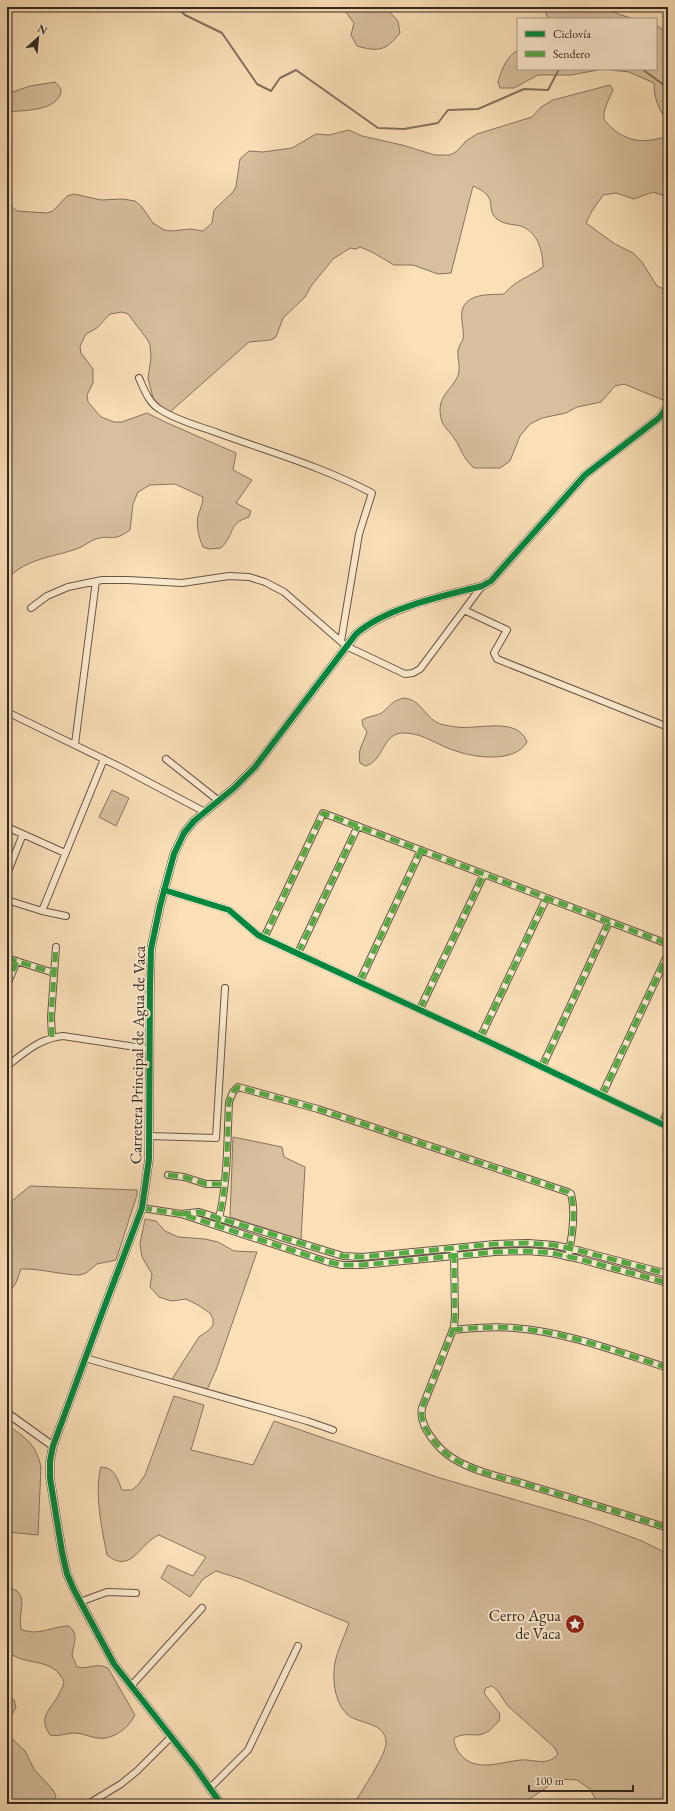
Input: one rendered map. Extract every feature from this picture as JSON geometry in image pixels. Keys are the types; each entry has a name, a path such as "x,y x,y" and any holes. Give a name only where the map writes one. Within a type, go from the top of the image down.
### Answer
{"street":[{"path":"139,378 146,393 160,410 260,448 318,467 348,480 372,493 359,534 344,643"},
{"name":"Carretera Principal de Agua de Vaca","path":"221,1804 114,1664 80,1602 67,1574 50,1478 53,1446 142,1208 147,1182 149,1136 151,949 170,867 179,841 194,821 219,801 255,767 344,643 366,625 379,618 410,607 482,586 491,581 585,475 659,418 668,406"},
{"path":"31,608 47,596 68,587 96,581 128,580 182,583 229,576 249,577 266,582 284,592 344,643 398,672 405,674 413,673 420,669 482,586"},
{"path":"75,744 96,581"},
{"path":"464,610 507,630 494,653 497,659 668,727"},
{"path":"7,712 75,744 206,812"},
{"path":"42,911 104,759"},
{"path":"166,759 219,801"},
{"path":"264,938 323,813 668,944"},
{"path":"298,953 358,826"},
{"path":"7,827 65,853"},
{"path":"7,874 23,834"},
{"path":"360,981 421,850"},
{"path":"420,1009 484,874"},
{"path":"164,890 229,910 264,938 420,1009 668,1127"},
{"path":"480,1038 546,898"},
{"path":"7,900 42,911 66,916"},
{"path":"542,1067 609,922"},
{"path":"52,1037 56,947"},
{"path":"602,1095 668,954"},
{"path":"7,958 54,973"},
{"path":"7,985 17,961"},
{"path":"149,1136 216,1138 225,988"},
{"path":"7,1066 30,1048 52,1037 63,1036 149,1049"},
{"path":"217,1226 224,1184 230,1096 235,1089 243,1088 318,1109 568,1192 571,1194 572,1201 570,1249 568,1257"},
{"path":"662,1124 668,1110"},
{"path":"168,1175 184,1177 206,1184 224,1184"},
{"path":"142,1208 181,1214 328,1262 342,1265 362,1265 495,1252 527,1252 568,1257 668,1283"},
{"path":"181,1214 199,1212 343,1256 362,1257 494,1244 528,1243 570,1249 668,1274"},
{"path":"453,1248 455,1316 453,1330 421,1414 428,1431 443,1451 455,1460 487,1473 668,1528"},
{"path":"453,1330 491,1327 537,1330 574,1339 668,1368"},
{"path":"85,1358 299,1418 333,1430"},
{"path":"7,1413 53,1446"},
{"path":"80,1602 107,1592 136,1592"},
{"path":"131,1686 202,1608"},
{"path":"210,1788 250,1746 298,1646"},
{"path":"88,1804 121,1784 137,1771 171,1737"}],"shaded area":[{"path":"342,7 385,7 398,21 400,33 386,47 371,49 357,46 351,35 354,23"},
{"path":"544,7 606,7 618,14 631,18 548,18"},
{"path":"657,26 668,33 668,123 658,104 654,83 629,72 612,70 657,70"},
{"path":"517,51 517,70 598,70 571,75 538,75 514,88 500,88 498,82 503,68 507,60"},
{"path":"55,82 60,88 61,93 56,101 51,105 36,109 7,112 7,94 30,86"},
{"path":"610,85 613,90 604,112 604,119 613,129 626,137 646,141 668,136 668,197 653,192 634,199 616,193 603,195 586,223 615,244 633,253 642,262 657,286 668,291 668,390 663,400 624,384 615,386 601,402 577,407 566,413 542,418 530,424 520,436 510,461 500,468 474,468 470,464 464,457 454,438 443,424 440,410 441,403 459,371 458,349 463,339 463,307 470,300 479,296 504,294 518,282 543,267 541,249 532,233 521,226 506,223 497,219 493,215 491,203 487,195 482,190 473,186 451,273 438,274 413,265 394,265 360,247 356,249 350,248 333,259 311,286 305,297 283,318 276,337 271,340 249,342 170,412 156,403 153,398 148,378 151,358 150,345 128,314 122,312 110,314 97,328 86,334 80,346 81,353 93,369 93,383 87,395 88,402 101,417 114,422 122,422 147,413 236,453 233,470 252,480 236,503 251,511 249,517 234,526 229,538 221,548 209,549 203,547 199,536 197,520 203,497 175,484 150,485 138,492 133,504 130,530 124,534 116,537 96,539 79,548 41,559 22,567 7,580 7,203 17,211 47,213 53,211 67,196 74,194 101,200 123,199 135,201 142,207 153,223 164,230 172,231 190,229 203,231 212,223 214,210 233,192 236,187 240,159 249,151 263,152 292,148 316,134 329,135 349,130 362,136 402,145 435,155 450,155 457,151 466,141 477,134 532,117 541,107 553,100"},
{"path":"404,698 414,701 432,719 440,724 454,727 506,727 515,729 522,734 527,742 521,749 514,753 505,756 484,757 474,756 449,749 424,737 404,733 391,737 376,759 371,763 365,766 360,763 359,754 367,732 363,726 362,720 383,712 394,702"},
{"path":"112,790 129,798 116,826 99,817"},
{"path":"233,1137 282,1147 284,1157 305,1167 301,1240 230,1217"},
{"path":"30,1186 137,1190 137,1195 116,1260 97,1264 86,1273 80,1275 21,1269 15,1285 7,1292 7,1205"},
{"path":"145,1219 156,1221 165,1231 178,1237 205,1239 218,1242 234,1251 257,1252 216,1370 206,1392 172,1379 199,1337 213,1325 213,1319 210,1313 198,1305 186,1299 172,1301 159,1297 150,1287 152,1274 142,1257 140,1244"},
{"path":"174,1396 204,1405 191,1450 253,1465 274,1421 440,1478 588,1521 642,1541 668,1554 668,1804 598,1804 590,1789 577,1780 559,1779 534,1796 518,1804 354,1804 378,1763 385,1748 386,1742 385,1735 376,1727 348,1715 341,1706 336,1694 334,1682 335,1664 349,1623 241,1579 216,1571 203,1579 190,1597 161,1578 168,1565 193,1576 206,1557 159,1535 146,1544 129,1560 116,1560 107,1555 101,1523 98,1488 101,1467 110,1469 113,1472 122,1490 132,1490 138,1485 145,1475","holes":["492,1686 497,1690 508,1706 554,1747 558,1754 554,1758 541,1762 521,1760 480,1765 466,1760 460,1754 457,1750 454,1738 463,1735 482,1734 489,1731 499,1721 500,1714 484,1693 486,1688"]},
{"path":"7,1425 29,1442 39,1459 41,1467 38,1535 7,1532"},
{"path":"7,1587 19,1593 21,1598 21,1629 39,1632 69,1626 74,1632 75,1636 72,1655 77,1667 85,1668 103,1666 108,1668 135,1715 124,1729 114,1735 103,1738 75,1733 56,1736 50,1735 46,1728 45,1718 56,1700 64,1682 53,1668 15,1657 8,1652"},
{"path":"7,1695 14,1700 16,1707 7,1724"},
{"path":"7,1734 25,1751 34,1769 53,1790 56,1796 53,1804 7,1804"}],"waterway":[{"path":"176,7 185,15 222,33 257,84 271,91 280,78 296,70 378,128 404,129 438,123 448,110 478,109 524,89 548,90 558,70"},
{"path":"643,70 668,88"}],"marked path":[{"path":"264,938 323,813 668,944"},
{"path":"298,953 358,826"},
{"path":"360,981 421,850"},
{"path":"420,1009 484,874"},
{"path":"480,1038 546,899"},
{"path":"542,1067 609,922"},
{"path":"52,1037 51,1017 56,947"},
{"path":"602,1095 668,954"},
{"path":"7,958 54,973"},
{"path":"7,985 17,961"},
{"path":"217,1226 221,1211 225,1180 229,1102 233,1092 238,1087 318,1109 568,1192 571,1194 573,1209 572,1234 568,1257"},
{"path":"662,1124 668,1110"},
{"path":"168,1175 184,1177 206,1184 224,1184"},
{"path":"142,1208 181,1214 328,1262 342,1265 362,1265 495,1252 527,1251 552,1253 579,1259 668,1283"},
{"path":"181,1214 199,1212 343,1256 362,1257 495,1244 528,1243 554,1245 668,1274"},
{"path":"454,1253 454,1327 422,1408 423,1422 426,1430 436,1444 448,1455 471,1468 668,1528"},
{"path":"453,1330 498,1327 534,1330 573,1338 668,1368"}],"cycle path":[{"path":"221,1804 195,1767 114,1664 74,1590 67,1574 62,1552 50,1478 50,1461 53,1446 142,1208 149,1159 151,949 160,906 174,854 184,833 194,821 234,788 255,767 356,634 368,625 398,610 482,586 491,581 585,475 659,418 668,406"},
{"path":"164,890 229,910 258,935 264,938 485,1040 668,1127"}],"place":[{"name":"Cerro Agua de Vaca","path":"575,1624"}]}
